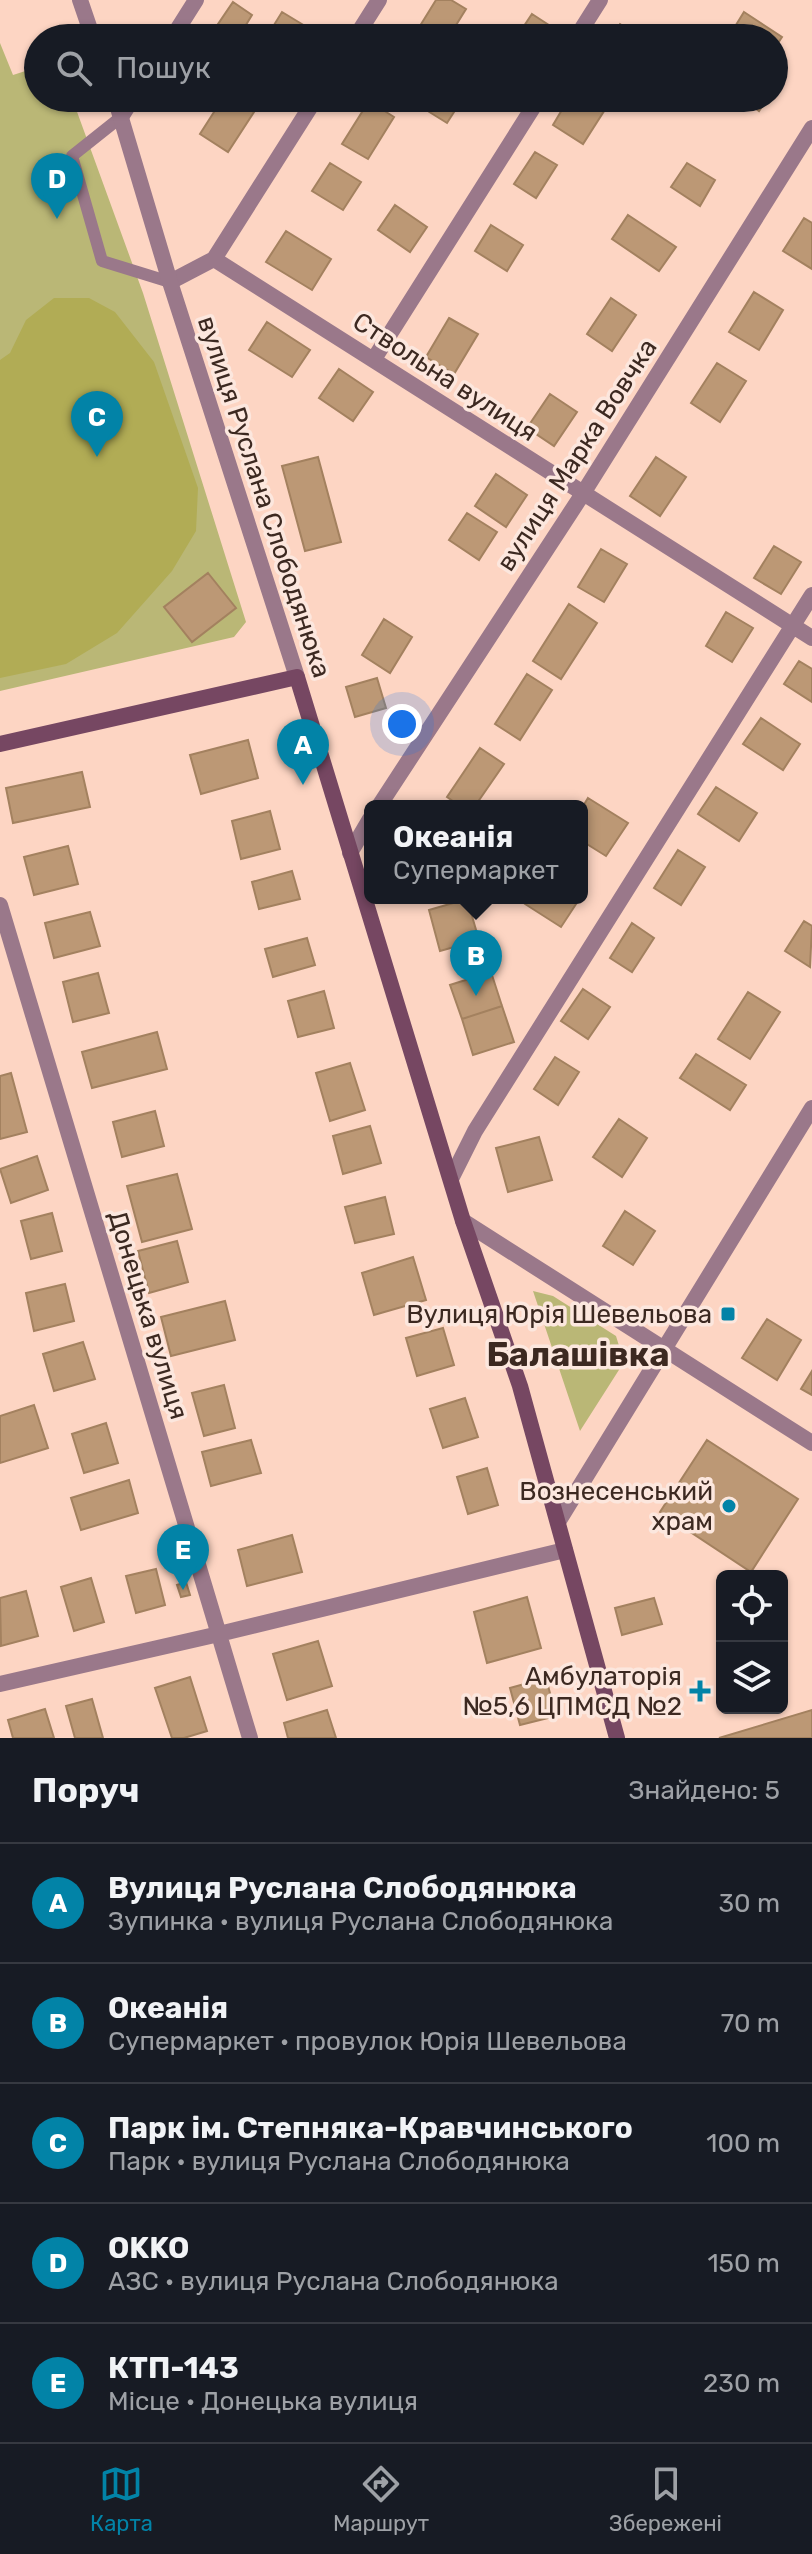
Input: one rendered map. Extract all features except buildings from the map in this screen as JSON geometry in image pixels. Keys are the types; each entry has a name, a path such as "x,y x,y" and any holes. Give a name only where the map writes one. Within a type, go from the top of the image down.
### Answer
{"main road":[{"path":"0,744 297,677"},
{"name":"вулиця Руслана Слободянюка","path":"297,677 364,898"},
{"name":"вулиця Руслана Слободянюка","path":"366,904 463,1221 520,1386 617,1738"}],"street":[{"path":"80,0 88,24"},
{"path":"181,24 196,0"},
{"path":"364,24 379,0"},
{"path":"585,24 600,0"},
{"name":"вулиця Руслана Слободянюка","path":"119,112 170,282 297,677"},
{"path":"121,117 124,112"},
{"path":"170,282 214,259 307,112"},
{"path":"374,359 530,112"},
{"name":"вулиця Марка Вовчка","path":"383,800 582,495 812,128"},
{"name":"Ствольна вулиця","path":"214,259 812,638"},
{"path":"451,1179 475,1131 812,595"},
{"path":"350,853 364,829"},
{"name":"Донецька вулиця","path":"0,905 250,1738"},
{"path":"558,1522 812,1108"},
{"path":"463,1221 812,1443"},
{"path":"0,1684 565,1550"}],"lane":[{"path":"121,117 72,156 102,261 170,282"}],"shaded area":[{"path":"0,43 13,75 24,71 24,112 77,112 143,293 246,622 234,637 0,691"},
{"path":"54,298 89,298 115,312 154,362 198,488 196,531 172,571 117,633 66,664 0,678 0,360 10,353 26,320"},
{"path":"533,1291 553,1296 616,1336 624,1362 580,1431"}],"place":[{"name":"OKKO","path":"57,219"},
{"name":"Парк ім. Степняка-Кравчинського","path":"97,457"},
{"name":"Вулиця Руслана Слободянюка","path":"303,785"},
{"name":"Океанія","path":"476,996"},
{"name":"Вулиця Юрія Шевельова","path":"728,1314"},
{"name":"Вознесенський храм","path":"729,1506"},
{"name":"КТП-143","path":"183,1590"},
{"name":"Амбулаторія №5,6 ЦПМСД №2","path":"700,1691"}],"district":[{"name":"Балашівка","path":"578,1354"}]}
